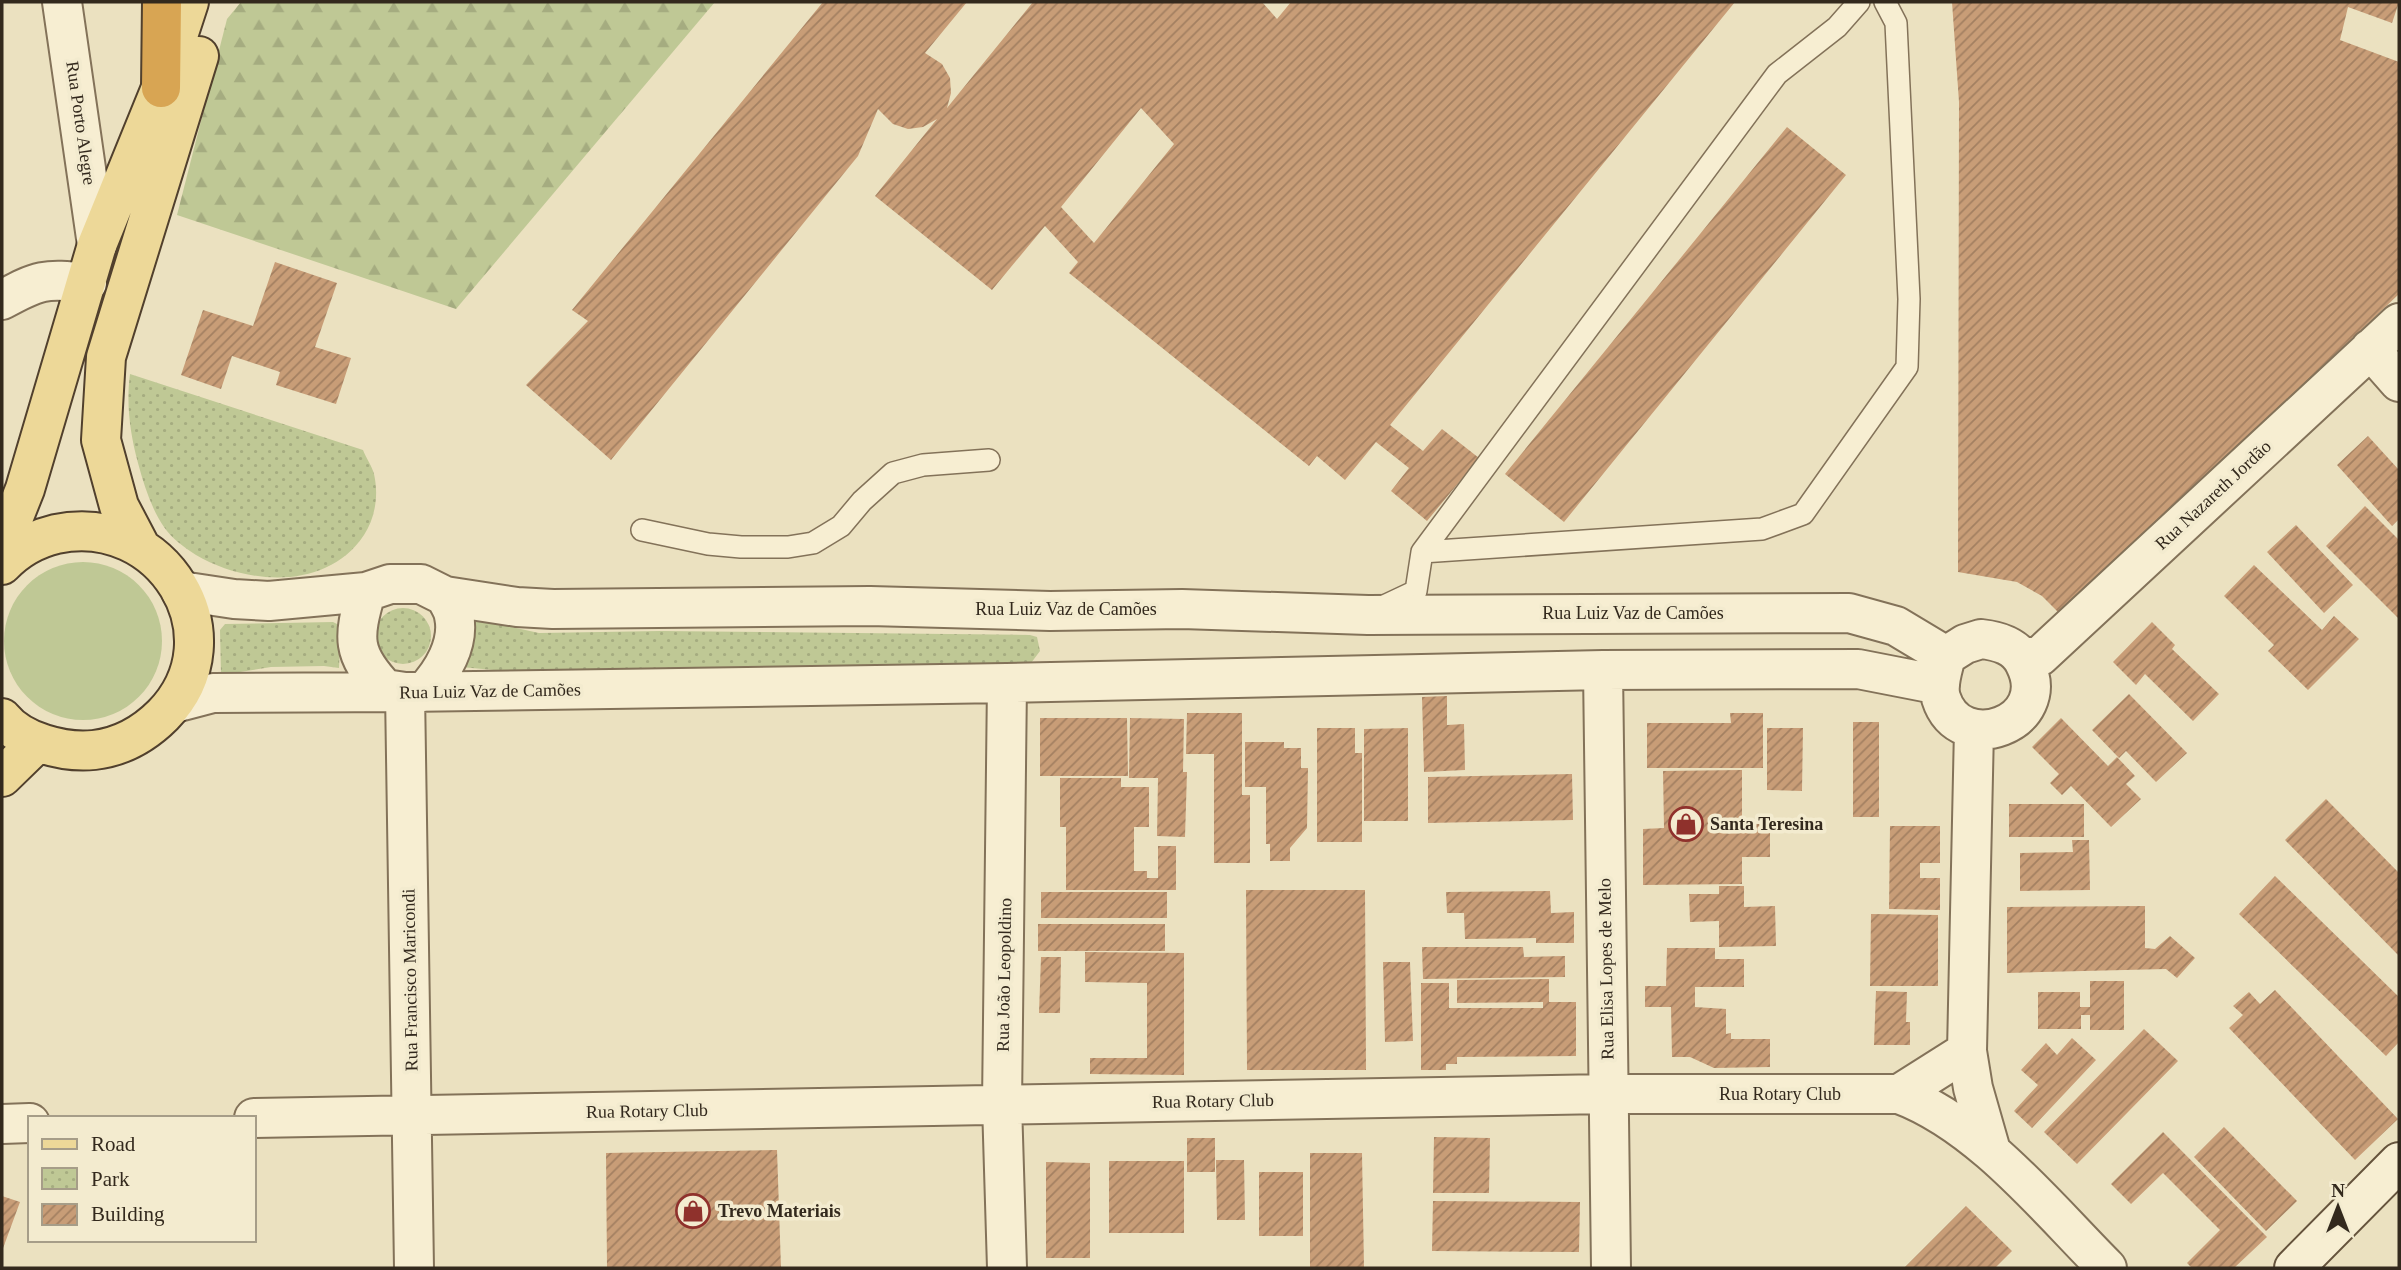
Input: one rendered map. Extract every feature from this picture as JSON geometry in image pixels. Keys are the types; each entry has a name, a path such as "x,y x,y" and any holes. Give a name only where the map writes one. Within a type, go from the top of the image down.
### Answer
{"highway":[{"path":"161,88 162,2"}],"main road":[{"path":"2,547 25,489 97,244 161,88 189,2"},
{"path":"141,546 119,506 101,440 106,357 216,2"},
{"path":"2,565 12,554 41,537 75,530 109,533 141,546 164,566 181,591 191,618 194,648 188,677 175,703 148,730 113,748 75,752 37,743 2,718"},
{"path":"2,777 37,743"}],"street":[{"name":"Rua Porto Alegre","path":"62,2 97,244"},
{"path":"2,300 34,282 87,282"},
{"name":"Rua Nazareth Jordão","path":"2023,658 2040,656 2399,323"},
{"path":"2370,349 2399,382"},
{"name":"Rua Luiz Vaz de Camões","path":"181,591 269,601 366,592 390,584 421,584 445,596 517,607 553,609 870,606 1050,611 1182,609 1368,615 1849,612 1896,626 1943,671"},
{"path":"366,592 356,635 359,656 385,689 414,692 437,677 448,658 454,616 445,596"},
{"path":"1980,639 1996,641 2011,647 2023,658 2029,672 2031,688 2027,704 2018,717 2005,726 1990,730 1974,729 1959,722 1948,712 1941,698 1943,671 1965,644 1980,639"},
{"name":"Rua Luiz Vaz de Camões","path":"175,703 213,693 1007,683 1602,670 1943,671"},
{"name":"Rua Elisa Lopes de Melo","path":"1602,670 1611,1268"},
{"name":"Rua João Leopoldino","path":"1007,683 1002,1104 1007,1268"},
{"name":"Rua Francisco Maricondi","path":"414,692 414,1268"},
{"path":"1974,729 1967,1051 1973,1088 1991,1151"},
{"path":"1899,1094 1967,1051"},
{"name":"Rua Rotary Club","path":"256,1118 1607,1094 1899,1094 1926,1104 1991,1151 2107,1268"},
{"path":"2,1124 28,1123"},
{"path":"2294,1268 2399,1162"}],"lane":[{"path":"1368,615 1416,591 1422,552 1777,74 1837,27 1859,2"},
{"path":"1422,552 1762,529 1803,514 1907,367 1909,299 1896,23 1885,2"},
{"path":"642,530 708,544 741,547 788,547 813,543 841,526 862,501 893,473 923,465 989,460"}],"green space":[{"path":"241,2 715,2 456,309 177,215 227,19"},
{"path":"130,374 363,450 373,471 376,490 373,514 364,535 348,553 329,566 308,574 285,577 262,577 239,572 216,565 187,549 164,527 145,488 131,430 128,396"},
{"path":"83,562 113,568 139,585 156,611 162,641 156,671 139,697 113,714 83,720 53,714 27,697 10,671 4,641 10,611 27,585 53,568"},
{"path":"403,608 414,610 423,616 429,625 429,647 423,656 414,662 403,664 392,662 383,656 377,647 375,636 377,625 383,616 392,610"},
{"path":"470,618 539,633 660,631 1030,635 1037,637 1040,651 1031,663 1024,666 515,672 461,667"},
{"path":"333,622 341,626 339,668 271,667 221,675 220,630 225,624"}],"building":[{"path":"823,2 967,2 925,53 942,64 950,78 951,93 947,108 1033,2 1262,2 1277,19 1291,2 1735,2 1390,425 1423,451 1442,429 1479,458 1427,521 1391,491 1409,468 1376,442 1345,480 1317,456 1309,466 1069,273 1078,262 1045,226 992,290 875,196 937,119 923,127 908,129 893,124 878,109 858,156 611,460 526,385 588,321 572,310","holes":["1141,108 1174,144 1094,243 1061,207"]},
{"path":"1952,2 2399,2 2392,23 2348,7 2340,40 2399,62 2399,294 2060,614 2042,596 2017,582 1958,572 1959,102"},
{"path":"1787,127 1846,175 1564,522 1505,474"},
{"path":"275,262 337,283 315,347 351,358 336,404 276,385 280,372 232,356 221,389 181,375 203,310 253,326"},
{"path":"2368,436 2399,470 2399,519 2392,526 2337,465"},
{"path":"2365,506 2399,540 2399,619 2326,546"},
{"path":"2296,525 2353,585 2324,613 2267,552"},
{"path":"2254,565 2322,630 2334,616 2359,639 2308,690 2268,651 2274,645 2224,596"},
{"path":"2152,622 2175,645 2172,649 2219,694 2193,721 2145,674 2136,685 2113,662"},
{"path":"2129,694 2187,753 2156,782 2126,751 2119,758 2092,730"},
{"path":"1447,696 1447,725 1464,724 1465,770 1424,772 1422,697"},
{"path":"1187,713 1242,713 1242,795 1250,795 1250,863 1214,863 1214,754 1186,754"},
{"path":"1730,713 1763,713 1763,768 1647,768 1647,723 1731,723"},
{"path":"1040,718 1127,718 1128,776 1040,776"},
{"path":"1130,718 1184,719 1183,772 1187,772 1185,837 1157,836 1158,778 1129,778"},
{"path":"2061,718 2108,766 2117,757 2135,776 2126,784 2141,799 2111,827 2071,786 2062,795 2050,783 2059,774 2032,747"},
{"path":"1853,722 1879,722 1879,817 1853,817"},
{"path":"1317,728 1355,728 1355,753 1362,753 1362,842 1317,842"},
{"path":"1408,728 1408,821 1364,821 1364,729"},
{"path":"1767,728 1803,728 1802,791 1767,790"},
{"path":"1245,742 1284,742 1284,748 1301,748 1301,768 1308,768 1307,828 1290,848 1290,861 1270,861 1270,844 1266,844 1266,787 1245,787"},
{"path":"1742,770 1742,824 1770,824 1770,857 1742,857 1742,884 1643,885 1643,829 1664,828 1663,771"},
{"path":"1572,774 1573,820 1428,823 1428,777"},
{"path":"1060,778 1121,778 1121,787 1149,787 1149,827 1134,827 1134,871 1147,871 1147,878 1158,878 1158,846 1176,846 1176,890 1066,890 1066,827 1060,827"},
{"path":"2326,799 2399,873 2399,956 2285,840"},
{"path":"2009,804 2084,804 2084,837 2009,837"},
{"path":"1890,826 1940,826 1940,863 1920,863 1920,878 1940,878 1940,910 1889,909"},
{"path":"2072,840 2089,840 2090,890 2020,891 2020,853 2073,852"},
{"path":"2275,876 2399,997 2399,1042 2386,1056 2239,914"},
{"path":"1719,886 1744,886 1744,907 1775,906 1776,946 1719,947 1719,921 1690,922 1689,894 1719,894"},
{"path":"1246,890 1365,890 1366,1070 1247,1070"},
{"path":"1550,891 1551,913 1574,912 1574,943 1536,943 1536,938 1465,939 1464,913 1447,913 1446,892"},
{"path":"1041,892 1167,892 1167,918 1041,918"},
{"path":"2145,906 2145,948 2155,949 2170,936 2195,958 2177,978 2166,969 2007,973 2007,907"},
{"path":"1871,914 1938,915 1938,986 1870,986"},
{"path":"1038,924 1165,924 1165,951 1038,951"},
{"path":"1422,947 1523,947 1524,957 1565,956 1565,977 1423,979"},
{"path":"1667,948 1715,948 1715,959 1744,959 1744,987 1695,987 1695,1007 1726,1009 1726,1034 1731,1033 1731,1039 1770,1039 1770,1067 1714,1068 1690,1057 1672,1057 1671,1007 1645,1007 1645,986 1666,986"},
{"path":"1085,952 1184,953 1184,1075 1090,1074 1090,1058 1147,1058 1147,983 1085,982"},
{"path":"1041,957 1061,957 1060,1013 1039,1013"},
{"path":"1383,962 1410,962 1413,1041 1385,1042"},
{"path":"1549,979 1549,1002 1576,1002 1576,1056 1457,1057 1457,1064 1446,1064 1446,1070 1421,1070 1421,983 1449,983 1449,1008 1543,1008 1543,1002 1457,1003 1457,980"},
{"path":"2090,981 2124,981 2124,1030 2090,1030 2090,1015 2081,1015 2081,1029 2038,1029 2038,992 2080,992 2080,1007 2090,1007"},
{"path":"2275,990 2398,1119 2355,1160 2229,1028 2243,1015 2233,1006 2249,992 2260,1004"},
{"path":"1876,991 1907,992 1906,1022 1910,1022 1910,1045 1874,1045"},
{"path":"2144,1029 2178,1061 2077,1164 2044,1132"},
{"path":"2072,1038 2096,1060 2032,1128 2014,1111 2038,1085 2021,1070 2046,1043 2057,1055"},
{"path":"2224,1127 2297,1201 2266,1231 2194,1157"},
{"path":"2163,1132 2267,1237 2234,1268 2192,1268 2187,1263 2220,1230 2163,1173 2131,1204 2111,1184"},
{"path":"1434,1137 1490,1138 1489,1193 1433,1193"},
{"path":"1187,1138 1215,1138 1215,1172 1187,1172"},
{"name":"Trevo Materiais","path":"777,1150 781,1268 607,1268 606,1153"},
{"path":"1310,1153 1362,1153 1364,1268 1310,1268"},
{"path":"1216,1160 1244,1160 1245,1220 1217,1220"},
{"path":"1109,1161 1184,1161 1184,1233 1109,1233"},
{"path":"1046,1162 1090,1163 1090,1258 1046,1258"},
{"path":"1259,1172 1303,1172 1303,1236 1259,1236"},
{"path":"2,1196 20,1202 2,1251"},
{"path":"1433,1201 1580,1202 1579,1252 1432,1251"},
{"path":"1966,1206 2012,1251 1995,1268 1904,1268"}],"place":[{"name":"Santa Teresina","path":"1686,824"},
{"name":"Trevo Materiais","path":"693,1211"}]}
